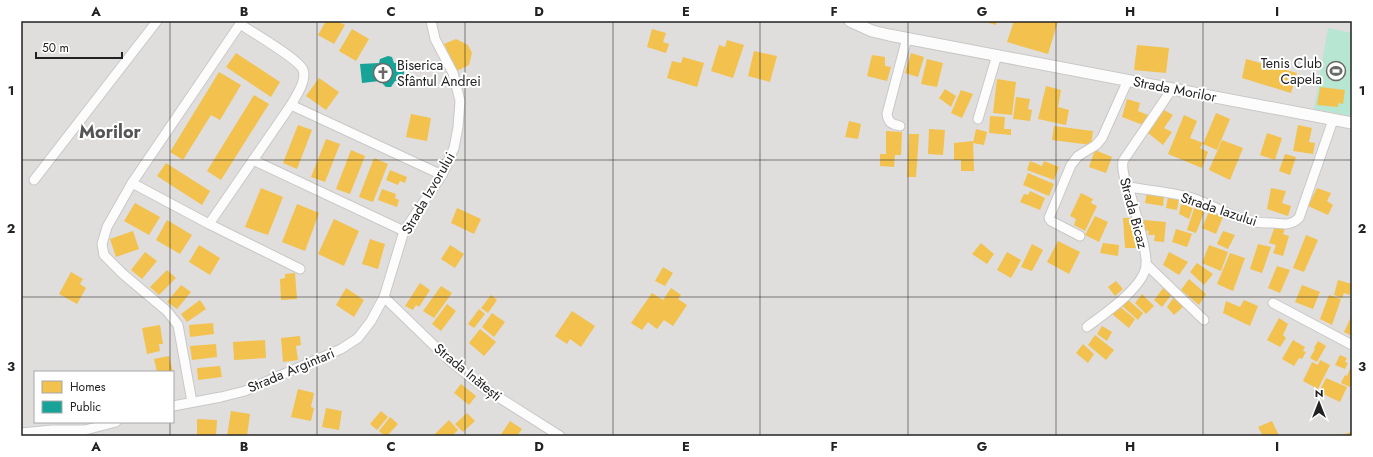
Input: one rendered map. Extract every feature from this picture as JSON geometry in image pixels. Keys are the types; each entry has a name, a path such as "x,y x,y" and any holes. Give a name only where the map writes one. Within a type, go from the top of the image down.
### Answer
{"street":[{"path":"34,180 157,21"},
{"name":"Strada Izvorului","path":"384,297 404,231 442,175 454,148 458,127 460,101 453,73 436,39 431,21"},
{"name":"Strada Morilor","path":"850,21 872,31 1352,123"},
{"path":"192,402 178,325 167,311 123,274 104,255 102,244 107,227 132,183 240,24 296,62 304,71 302,84 291,105 209,224"},
{"path":"900,126 890,123 887,114 907,38"},
{"path":"978,119 998,56"},
{"path":"1080,236 1051,221 1051,212 1071,165 1078,156 1096,145 1102,138 1128,80"},
{"name":"Strada Bicaz","path":"1087,327 1136,287 1144,272 1146,264 1145,252 1128,187 1122,173 1123,161 1172,89"},
{"path":"291,105 442,175"},
{"name":"Strada Iazului","path":"1128,187 1187,197 1221,209 1242,219 1256,222 1290,225 1299,218 1302,211 1333,120"},
{"path":"253,160 404,231"},
{"path":"132,183 209,224 300,269"},
{"path":"1146,264 1204,320"},
{"name":"Strada Argintari","path":"174,406 245,391 341,349 358,338 371,321 384,297"},
{"name":"Strada Inătești","path":"384,297 449,360 484,388 560,436"},
{"path":"1273,303 1352,345"},
{"path":"21,433 52,430 85,430 112,423"}],"shaded area":[{"path":"21,21 1352,21 1352,436 21,436"}],"green space":[{"name":"Tenis Club Capela","path":"1328,28 1352,33 1352,116 1314,109"}],"building: Homes":[{"path":"326,21 337,21 345,25 334,44 318,35"},
{"path":"982,21 997,21 996,25"},
{"path":"1014,21 1058,21 1048,54 1007,42"},
{"path":"352,29 369,39 356,61 339,51"},
{"path":"652,29 666,33 663,42 669,44 666,53 647,47"},
{"path":"456,39 468,45 472,53 469,65 457,71 444,44"},
{"path":"727,40 744,45 733,78 711,71 719,45 725,47"},
{"path":"1137,45 1169,48 1166,73 1134,70"},
{"path":"754,51 777,56 770,82 748,76"},
{"path":"236,53 280,82 271,97 226,67"},
{"path":"911,53 924,57 918,77 905,73"},
{"path":"872,55 885,57 885,66 891,67 887,81 867,76"},
{"path":"683,57 704,63 697,87 667,78 672,61 681,63"},
{"path":"927,59 943,63 937,87 921,84"},
{"path":"1246,59 1297,73 1291,93 1242,78"},
{"path":"219,72 241,85 220,120 211,115 183,160 170,152"},
{"path":"319,78 339,92 326,110 306,96"},
{"path":"997,79 1016,82 1012,115 993,113"},
{"path":"1046,86 1061,90 1058,107 1069,110 1066,125 1038,119"},
{"path":"1320,87 1345,90 1343,104 1338,103 1338,107 1317,105"},
{"path":"945,89 956,96 951,107 939,98"},
{"path":"961,90 973,94 962,118 951,113"},
{"path":"254,95 269,104 221,180 207,171"},
{"path":"1016,97 1030,99 1028,109 1032,110 1030,121 1013,119"},
{"path":"1127,99 1140,103 1138,111 1148,115 1143,125 1122,117"},
{"path":"1164,110 1173,115 1164,128 1172,132 1163,145 1148,133"},
{"path":"1216,113 1230,119 1217,150 1203,144"},
{"path":"411,114 431,118 427,141 406,137"},
{"path":"1184,115 1197,121 1190,138 1203,143 1200,148 1208,152 1202,168 1168,154"},
{"path":"990,116 1005,117 1004,129 1011,129 1011,135 989,133"},
{"path":"849,121 861,124 858,139 845,137"},
{"path":"298,125 312,130 297,169 283,163"},
{"path":"1298,125 1312,128 1309,142 1315,143 1313,154 1293,151"},
{"path":"1054,126 1093,131 1091,145 1052,140"},
{"path":"929,129 945,130 943,155 928,154"},
{"path":"976,129 987,132 984,145 973,143"},
{"path":"886,131 902,132 901,155 895,155 894,167 880,166 880,154 886,154"},
{"path":"1267,133 1282,138 1275,160 1260,155"},
{"path":"909,134 919,134 916,177 907,177"},
{"path":"326,139 340,144 325,182 311,177"},
{"path":"1222,140 1243,148 1230,180 1209,170"},
{"path":"973,141 974,171 961,171 961,160 954,160 954,143"},
{"path":"351,150 365,156 350,194 336,189"},
{"path":"1095,150 1112,157 1106,173 1089,167"},
{"path":"1285,154 1296,157 1290,175 1279,171"},
{"path":"374,158 388,164 373,202 359,197"},
{"path":"1030,161 1042,166 1044,161 1059,167 1054,180 1027,170"},
{"path":"166,163 210,191 202,205 157,176"},
{"path":"390,170 407,177 405,183 400,181 398,185 386,180"},
{"path":"1028,173 1054,184 1049,196 1023,185"},
{"path":"261,188 283,197 268,235 245,227"},
{"path":"1271,188 1286,191 1282,203 1291,206 1288,216 1267,209"},
{"path":"1317,188 1331,193 1327,201 1333,205 1328,215 1308,206"},
{"path":"382,189 396,194 395,198 399,200 397,207 378,200"},
{"path":"1030,191 1045,198 1040,210 1020,202 1024,194 1028,195"},
{"path":"1147,192 1164,196 1163,206 1145,203"},
{"path":"1081,193 1093,199 1091,203 1097,206 1085,231 1074,225 1076,219 1070,216"},
{"path":"1168,197 1179,199 1177,210 1166,208"},
{"path":"1182,200 1194,204 1189,219 1179,214"},
{"path":"135,203 160,217 149,235 124,221"},
{"path":"297,204 319,213 305,251 282,242"},
{"path":"1195,206 1205,210 1196,233 1187,230"},
{"path":"457,208 481,219 474,234 451,223"},
{"path":"1209,212 1223,217 1216,234 1202,228"},
{"path":"1095,216 1108,222 1099,242 1085,235"},
{"path":"1123,218 1133,218 1136,248 1125,248"},
{"path":"334,219 359,231 344,266 318,254"},
{"path":"167,220 192,235 180,254 156,240"},
{"path":"1144,220 1166,222 1164,242 1154,241 1155,235 1148,235 1149,231 1143,230"},
{"path":"1275,226 1285,229 1283,234 1289,236 1283,256 1273,253 1276,245 1269,243"},
{"path":"1176,229 1192,234 1187,247 1172,242"},
{"path":"133,231 139,249 116,257 110,239"},
{"path":"1223,231 1235,235 1228,249 1217,244"},
{"path":"1306,235 1318,240 1304,272 1293,268"},
{"path":"370,239 385,244 378,269 362,264"},
{"path":"1058,241 1080,252 1069,274 1047,262"},
{"path":"981,243 994,254 987,264 972,254"},
{"path":"1103,243 1119,245 1118,256 1100,253"},
{"path":"1032,244 1043,250 1032,271 1021,267"},
{"path":"1258,244 1271,247 1262,273 1250,269"},
{"path":"199,245 220,258 210,275 189,262"},
{"path":"450,245 464,254 455,268 441,259"},
{"path":"1209,245 1228,252 1221,271 1202,263"},
{"path":"145,252 157,261 142,279 131,270"},
{"path":"1007,252 1021,260 1011,278 997,270"},
{"path":"1169,252 1188,262 1179,275 1163,265"},
{"path":"1230,253 1245,258 1233,291 1217,284"},
{"path":"1197,263 1213,274 1204,285 1190,272"},
{"path":"1277,266 1290,270 1280,293 1268,288"},
{"path":"663,267 673,273 665,286 655,281"},
{"path":"167,270 176,278 159,295 150,287"},
{"path":"71,272 83,279 80,284 86,288 77,304 59,294"},
{"path":"295,273 297,299 281,300 280,279 285,278 285,274"},
{"path":"1189,279 1206,294 1199,305 1181,290"},
{"path":"1338,280 1352,284 1350,295 1344,293 1342,298 1334,295"},
{"path":"1116,281 1123,289 1115,296 1108,287"},
{"path":"420,283 430,290 419,307 416,305 413,310 405,306"},
{"path":"181,285 191,292 177,309 167,302"},
{"path":"1302,285 1320,292 1313,309 1295,302"},
{"path":"441,286 452,293 434,318 423,311"},
{"path":"1164,287 1172,294 1162,307 1154,300"},
{"path":"346,288 364,300 354,317 336,305"},
{"path":"671,288 681,295 678,299 687,305 673,326 664,320 657,329 648,322 642,330 631,323 652,293 663,300"},
{"path":"1142,294 1154,306 1146,314 1135,303"},
{"path":"491,295 497,300 488,313 481,308"},
{"path":"1329,295 1341,299 1332,325 1320,319"},
{"path":"1174,297 1184,306 1174,315 1167,307"},
{"path":"1127,299 1143,313 1138,320 1121,305"},
{"path":"200,300 206,309 187,322 181,314"},
{"path":"1244,300 1258,306 1250,326 1223,313 1226,301 1240,307"},
{"path":"447,304 456,311 441,331 432,324"},
{"path":"1118,305 1135,319 1129,328 1112,314"},
{"path":"479,309 485,314 474,328 468,324"},
{"path":"572,311 595,326 581,347 570,339 567,344 555,336"},
{"path":"492,313 505,322 494,337 482,327"},
{"path":"1352,315 1352,336 1344,332"},
{"path":"1279,318 1288,324 1283,335 1286,338 1280,347 1267,340"},
{"path":"213,323 214,334 190,337 189,325"},
{"path":"160,325 163,344 159,344 160,351 147,354 142,328"},
{"path":"1102,326 1112,332 1107,341 1097,334"},
{"path":"480,329 496,342 484,356 469,343"},
{"path":"1095,335 1114,350 1106,360 1088,345"},
{"path":"300,336 301,345 296,346 298,360 283,362 281,338"},
{"path":"265,340 266,358 234,360 233,342"},
{"path":"1293,340 1305,347 1303,351 1306,352 1302,359 1299,358 1294,366 1282,359"},
{"path":"1318,341 1326,346 1317,362 1310,358"},
{"path":"216,344 217,357 192,360 190,346"},
{"path":"1083,344 1094,354 1088,363 1076,353"},
{"path":"1340,355 1347,358 1345,362 1348,363 1345,369 1335,365"},
{"path":"169,356 173,371 157,371 154,359"},
{"path":"1320,360 1330,365 1318,389 1303,381 1312,362 1318,365"},
{"path":"1352,364 1352,381 1350,387 1341,383 1345,375 1347,376"},
{"path":"220,366 222,377 198,380 197,368"},
{"path":"1326,378 1347,387 1340,402 1319,392"},
{"path":"461,384 476,396 469,405 454,393"},
{"path":"298,389 314,393 311,407 314,408 311,421 291,417"},
{"path":"326,408 342,411 339,430 322,427"},
{"path":"231,411 250,414 247,436 227,436"},
{"path":"381,411 388,417 377,430 370,424"},
{"path":"467,413 475,421 463,432 455,424"},
{"path":"390,417 398,424 387,436 385,436 379,431"},
{"path":"197,419 217,420 216,436 197,436"},
{"path":"449,420 458,430 452,436 433,436"},
{"path":"510,421 522,429 517,436 500,436"},
{"path":"1272,421 1279,436 1263,436 1258,427"},
{"path":"1351,432 1352,436 1339,436"}],"building: Public":[{"name":"Biserica Sfântul Andrei","path":"388,56 392,57 394,63 398,63 402,66 404,76 402,80 395,81 391,87 386,87 380,81 362,83 360,64 379,63 380,59"}],"place":[{"name":"Tenis Club Capela","path":"1336,71"},
{"name":"Biserica Sfântul Andrei","path":"383,73"}],"district":[{"name":"Morilor","path":"110,132"}]}
